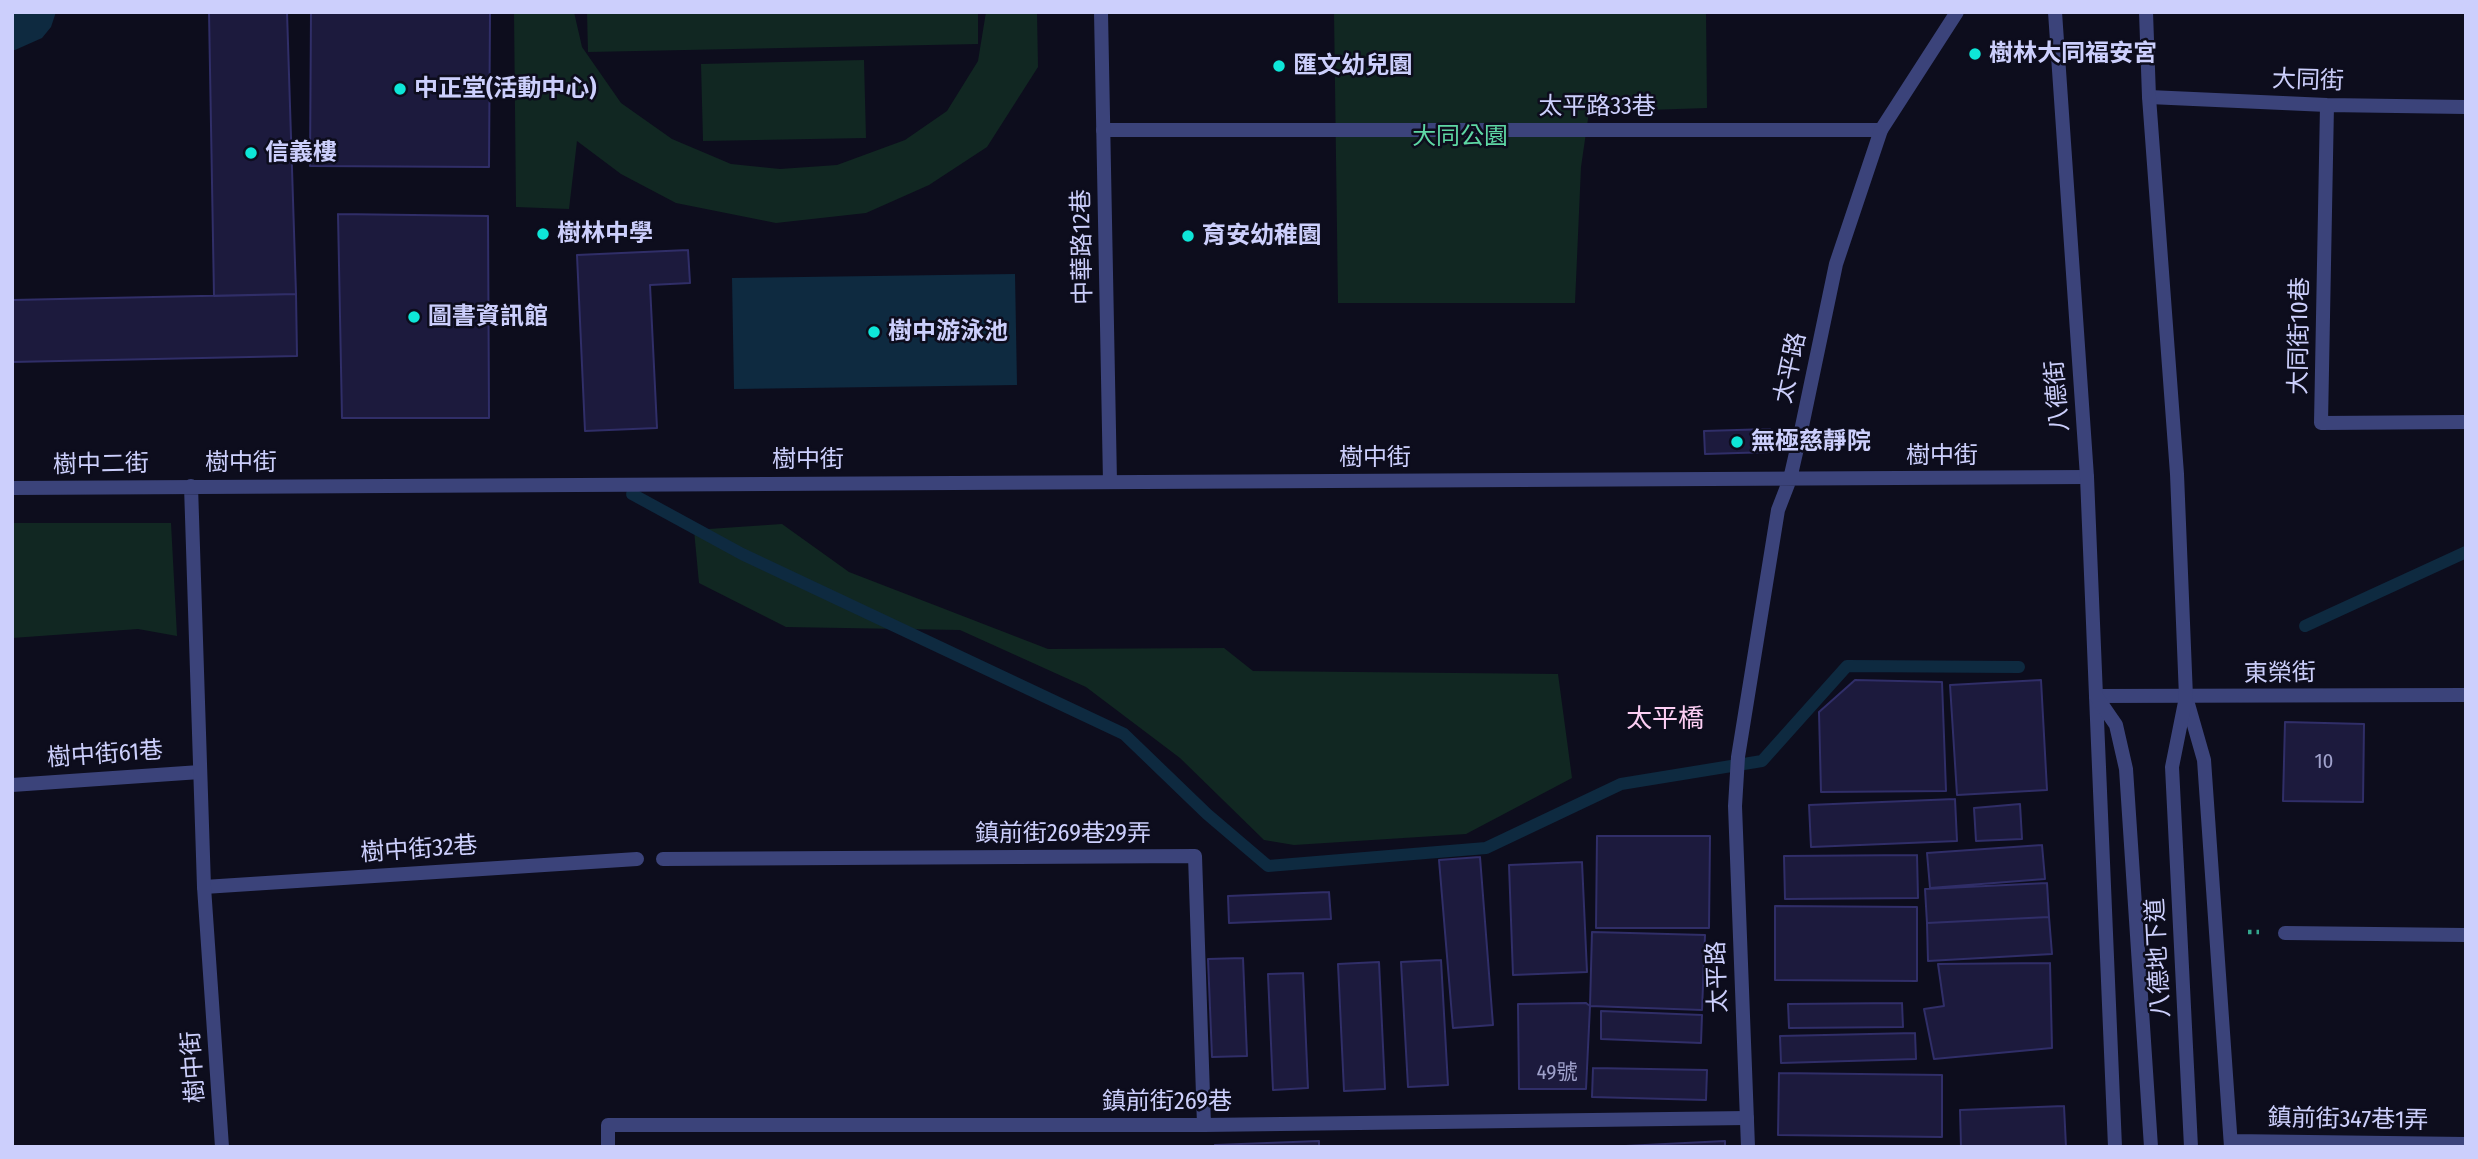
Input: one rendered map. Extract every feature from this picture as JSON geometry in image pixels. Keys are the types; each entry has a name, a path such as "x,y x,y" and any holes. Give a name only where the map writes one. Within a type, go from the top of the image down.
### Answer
{"street":[{"name":"中華路12巷","path":"1101,12 1110,482"},
{"name":"太平路","path":"1748,1147 1735,806 1738,757 1778,510 1790,479 1836,264 1881,130 1957,12"},
{"name":"八德街","path":"2055,12 2087,477 2115,1147"},
{"path":"2146,12 2149,97 2177,474 2186,697 2204,760 2231,1144"},
{"name":"大同街","path":"2149,97 2327,105 2466,107"},
{"name":"大同街10巷","path":"2327,105 2321,423 2466,422"},
{"name":"太平路33巷","path":"1103,130 1881,130"},
{"name":"樹中街","path":"222,1147 204,887 191,486 2087,477"},
{"name":"樹中二街","path":"12,488 191,486"},
{"name":"東榮街","path":"2096,696 2466,695"},
{"name":"八德地下道","path":"2096,696 2116,724 2126,769 2151,1147"},
{"name":"八德地下道","path":"2186,697 2172,767 2191,1147"},
{"name":"樹中街61巷","path":"12,785 200,772"},
{"name":"鎮前街269巷29弄","path":"663,859 1195,856 1204,1125"},
{"name":"樹中街32巷","path":"204,887 637,859"},
{"path":"2285,933 2466,935"},
{"name":"鎮前街269巷","path":"608,1147 608,1125 1204,1125 1747,1118"},
{"name":"鎮前街347巷1弄","path":"2231,1144 2466,1144"}],"green space":[{"path":"514,12 574,12 582,47 621,103 672,139 731,164 780,169 837,165 905,140 947,111 978,61 986,12 1037,12 1038,67 987,147 929,185 866,213 776,223 676,203 621,174 577,141 569,209 516,207"},
{"path":"587,12 978,12 978,44 588,52"},
{"name":"大同公園","path":"1334,12 1706,12 1707,108 1589,112 1581,167 1575,303 1338,303"},
{"path":"864,60 866,138 703,141 701,64"},
{"path":"12,523 171,523 177,636 138,629 12,638"},
{"path":"782,524 849,572 1048,649 1224,648 1253,671 1558,674 1572,778 1466,834 1294,845 1264,840 1180,758 1086,687 960,630 786,627 699,583 694,530"}],"water":[{"path":"12,12 56,12 51,27 42,38 12,50"},
{"name":"樹中游泳池","path":"1015,274 1017,385 734,389 732,278"}],"building":[{"name":"信義樓","path":"209,12 287,12 296,294 214,296"},
{"name":"中正堂(活動中心)","path":"311,12 490,12 489,167 310,166"},
{"name":"圖書資訊館","path":"338,214 488,216 489,418 342,418"},
{"path":"688,250 690,283 650,285 657,428 585,431 577,255"},
{"path":"296,294 297,356 12,362 12,300"},
{"name":"無極慈靜院","path":"1770,429 1771,452 1705,454 1704,431"},
{"path":"1855,680 1942,682 1946,791 1821,792 1819,712"},
{"path":"2041,680 2047,790 1957,795 1950,685"},
{"path":"2285,722 2364,724 2363,802 2283,801"},
{"path":"1955,799 1957,841 1811,847 1809,805"},
{"path":"2020,804 2022,839 1976,841 1974,808"},
{"path":"1597,836 1710,836 1709,928 1596,928"},
{"path":"2042,845 2045,879 1930,888 1927,853"},
{"path":"1917,855 1918,898 1785,899 1784,856"},
{"path":"1480,857 1493,1025 1453,1028 1439,860"},
{"path":"1582,862 1587,972 1513,975 1509,865"},
{"path":"2047,883 2049,917 1927,923 1925,889"},
{"path":"1329,892 1331,919 1229,923 1228,896"},
{"path":"1775,906 1917,907 1917,981 1775,980"},
{"path":"2049,917 2052,954 1928,961 1927,923"},
{"path":"1592,932 1705,935 1702,1010 1590,1006"},
{"path":"1243,958 1247,1056 1212,1057 1208,959"},
{"path":"1441,960 1448,1085 1408,1087 1401,962"},
{"path":"1379,962 1385,1089 1344,1091 1338,964"},
{"path":"2050,963 2052,1048 1934,1059 1924,1009 1944,1006 1938,964"},
{"path":"1303,973 1308,1088 1273,1090 1268,974"},
{"path":"1586,1003 1590,1006 1586,1089 1519,1089 1518,1004"},
{"path":"1902,1003 1903,1027 1789,1028 1788,1004"},
{"path":"1601,1011 1702,1015 1701,1043 1601,1039"},
{"path":"1915,1033 1916,1059 1781,1063 1780,1036"},
{"path":"1593,1068 1707,1070 1706,1100 1592,1097"},
{"path":"1779,1073 1942,1075 1942,1137 1778,1135"},
{"path":"2064,1106 2066,1147 1961,1147 1960,1110"},
{"path":"1319,1141 1319,1147 1215,1145"},
{"path":"1725,1141 1725,1147 1605,1147"}],"waterway":[{"path":"632,494 742,554 1124,734 1207,814 1268,866 1486,848 1621,784 1762,761 1847,666 2019,667"},
{"path":"2305,626 2466,552"}],"place":[{"name":"樹林大同福安宮","path":"1975,54"},
{"name":"匯文幼兒園","path":"1279,66"},
{"name":"中正堂(活動中心)","path":"400,89"},
{"name":"信義樓","path":"251,153"},
{"name":"樹林中學","path":"543,234"},
{"name":"育安幼稚園","path":"1188,236"},
{"name":"圖書資訊館","path":"414,317"},
{"name":"樹中游泳池","path":"874,332"},
{"name":"無極慈靜院","path":"1737,442"}],"district":[{"name":"太平橋","path":"1665,720"}]}
